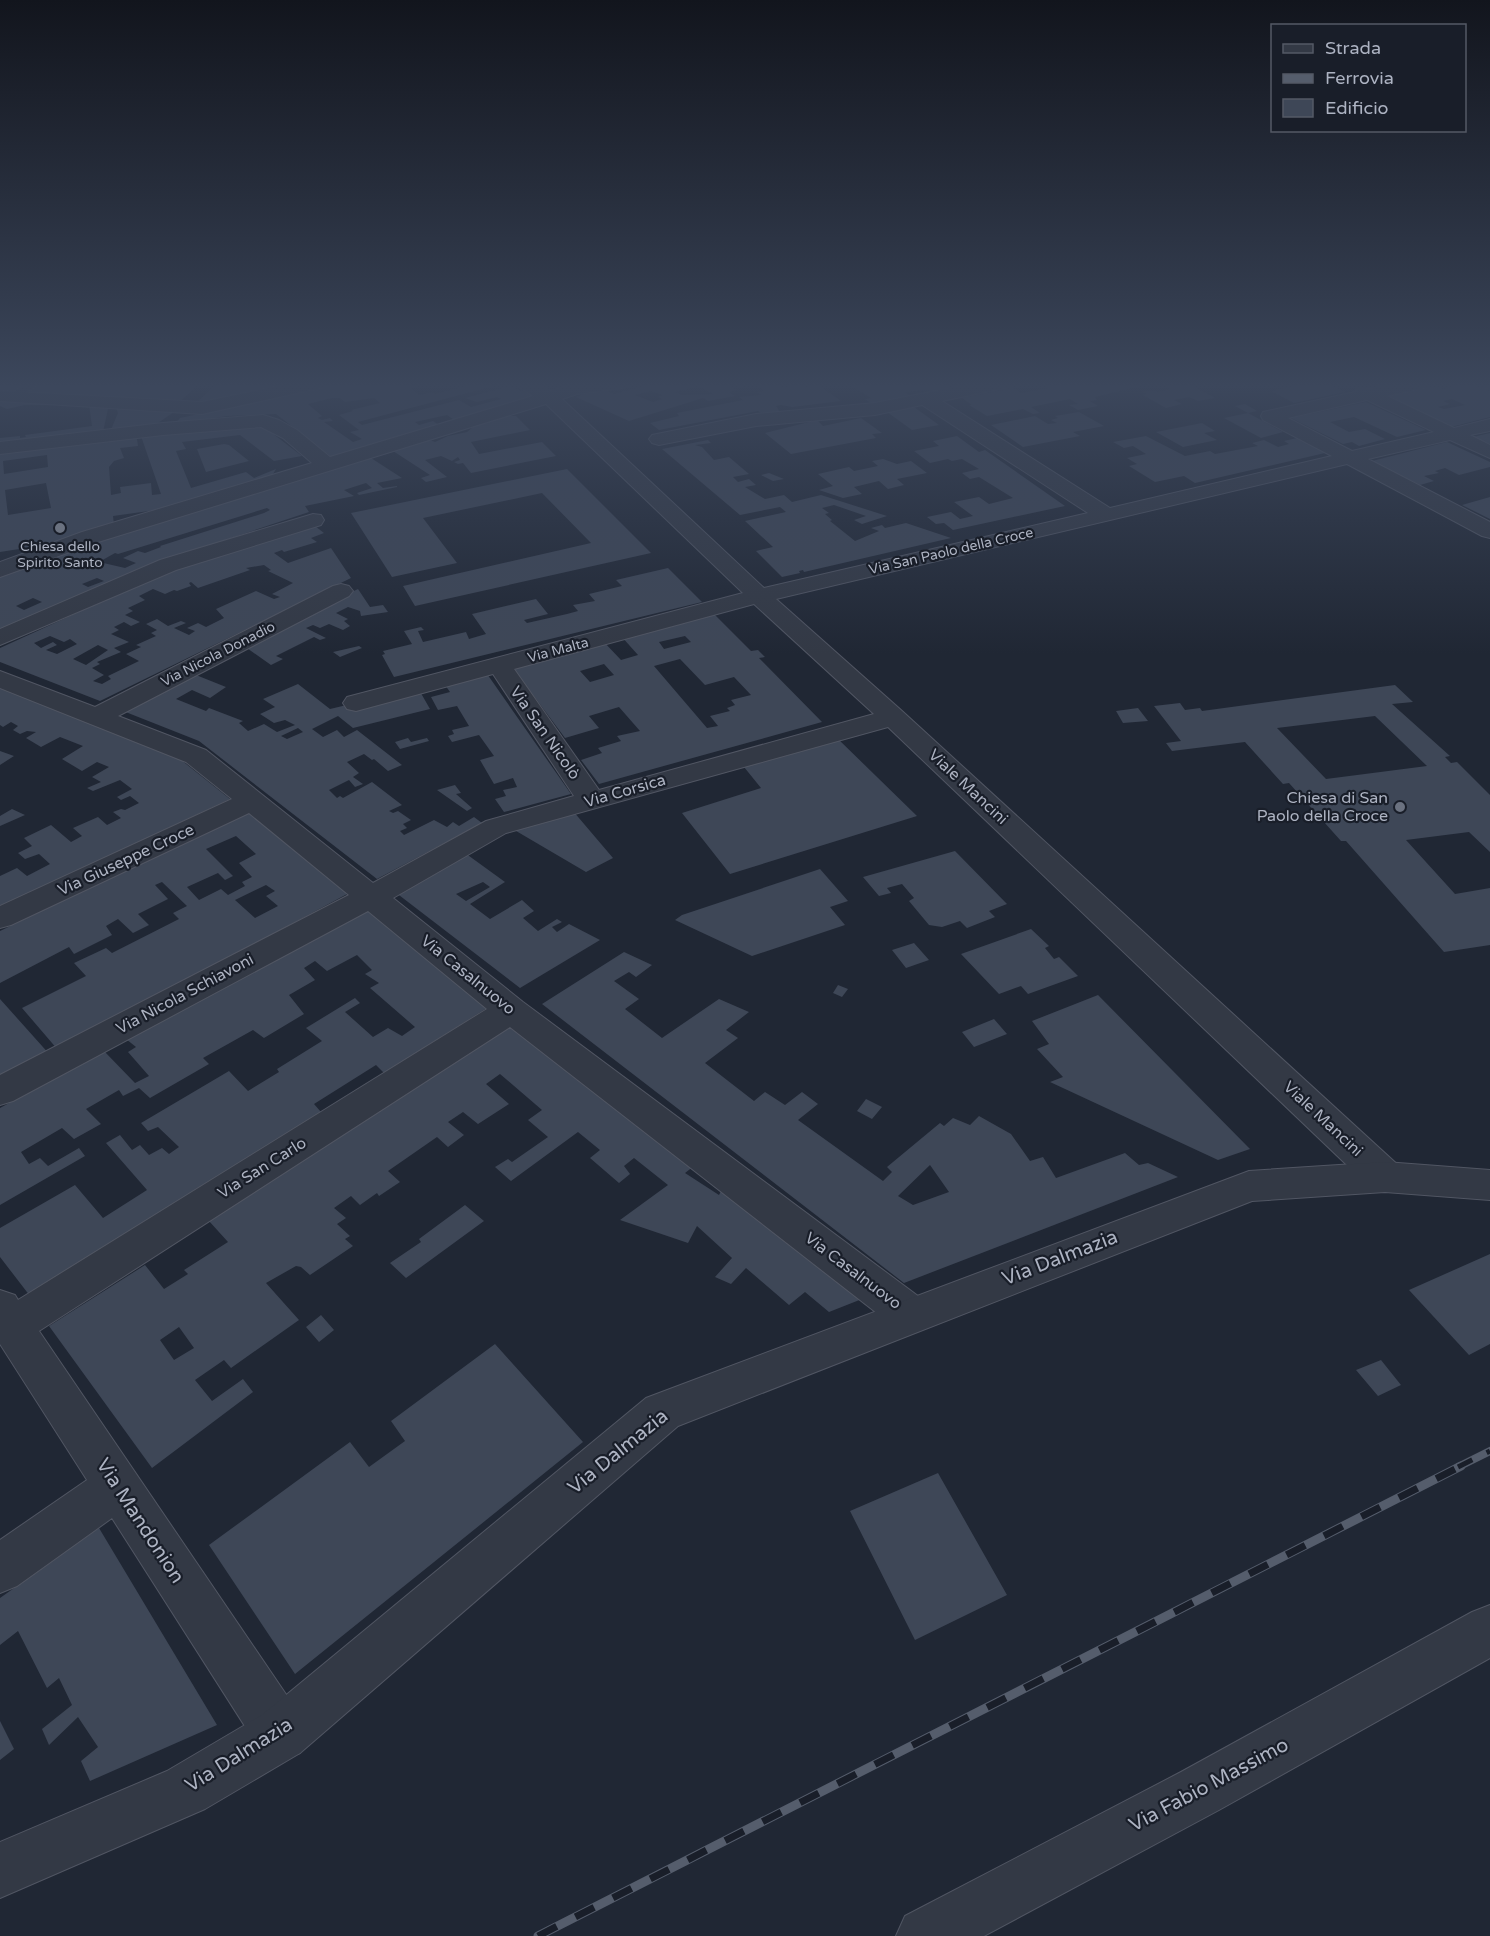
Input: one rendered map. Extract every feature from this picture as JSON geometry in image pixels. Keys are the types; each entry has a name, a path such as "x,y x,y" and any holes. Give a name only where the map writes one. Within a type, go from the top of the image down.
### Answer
{"street":[{"path":"0,570 90,537 303,473"},
{"name":"Viale Mancini","path":"630,473 1385,1177"},
{"path":"1042,473 1105,514"},
{"name":"Via San Paolo della Croce","path":"759,596 1285,473"},
{"path":"1382,473 1490,531"},
{"path":"0,638 168,565 313,520"},
{"name":"Via Nicola Donadio","path":"96,717 341,591"},
{"name":"Via Malta","path":"356,703 759,596"},
{"name":"Via San Nicolò","path":"498,665 592,801"},
{"name":"Via Casalnuovo","path":"0,679 196,756 511,1010 911,1315"},
{"name":"Via Corsica","path":"371,897 496,827 893,717"},
{"name":"Via Giuseppe Croce","path":"0,918 252,801"},
{"name":"Via Nicola Schiavoni","path":"0,1091 371,897"},
{"name":"Via San Carlo","path":"6,1317 511,1010"},
{"name":"Via Dalmazia","path":"0,1870 186,1790 281,1734 662,1412 1249,1186 1385,1177 1490,1185"},
{"name":"Via Mandonion","path":"6,1317 281,1734"},
{"path":"0,1569 117,1486"},
{"name":"Via Fabio Massimo","path":"925,1936 1200,1791 1490,1630"}],"building":[{"path":"0,473 109,473 111,495 121,493 120,487 151,483 152,495 161,494 154,473 185,473 191,488 241,473 248,473 254,478 265,473 277,476 163,509 113,516 114,525 51,544 0,552","holes":["46,483 51,508 8,515 5,490"]},
{"path":"321,473 395,473 402,478 377,483 383,488 397,487 359,495 357,493 372,488 366,483 344,490 354,496 305,506 309,512 159,562 0,634 0,577 82,547","holes":["267,508 270,510 145,553 138,551 123,558 136,563 125,568 99,562 115,553 118,554","97,578 104,581 88,587 82,584","33,598 42,602 24,610 16,606"]},
{"path":"427,473 442,473 447,477 426,482 421,478 430,475"},
{"path":"546,473 571,473 651,553 415,606 403,586 591,543 542,493 423,518 457,563 392,577 351,513"},
{"path":"691,473 748,473 733,477 738,482 749,479 756,485 745,487 765,499 784,495 792,502 821,495 887,516 862,524 854,520 866,516 834,505 822,508 829,513 825,514 832,520 830,521 855,541 879,531 871,528 882,525 885,528 906,523 951,538 804,572 803,570 799,571 800,573 782,577 756,551 773,547 745,521 786,512 780,507 740,515"},
{"path":"770,473 784,479 773,481 761,475"},
{"path":"925,473 897,479 904,485 888,489 879,481 854,487 862,494 843,498 819,490 833,486 818,474"},
{"path":"962,473 1018,473 1065,506 953,530 944,523 936,524 927,517 951,512 960,519 973,516 954,502 979,497 989,504 1013,498 979,477 970,479"},
{"path":"1141,473 1237,473 1195,483 1184,476 1155,482"},
{"path":"1397,473 1437,473 1424,476 1434,481 1420,485"},
{"path":"1490,497 1490,519 1462,505"},
{"path":"311,523 324,533 311,538 317,542 274,553 288,563 331,548 351,578 100,701 0,662 0,648 175,568","holes":["264,565 271,570 268,571 293,583 272,594 280,597 274,599 256,591 216,609 224,618 206,627 198,623 187,628 195,631 189,635 174,628 186,623 181,621 168,626 157,619 146,624 157,630 151,633 156,636 136,645 141,647 126,654 139,661 108,676 111,679 102,684 93,681 104,675 92,668 100,664 97,662 121,652 114,648 129,642 111,634 119,630 114,627 124,622 131,626 140,622 125,615 133,611 128,608 145,600 139,596 153,589 165,594 177,591 191,586 189,583 191,582 198,588 250,570 246,568","50,636 64,642 70,639 77,644 57,654 46,650 57,645 53,642 41,648 34,643","98,645 108,650 86,665 73,659"]},
{"path":"668,568 702,602 394,677 382,655 385,654 383,651 412,644 404,631 421,627 424,630 418,631 423,642 466,632 469,639 486,634 472,614 536,599 548,614 524,620 527,623 567,614 578,611 573,605 595,601 589,594 622,586 616,580"},
{"path":"358,589 370,607 383,605 388,612 361,616 360,611 348,607 336,613 348,619 344,621 350,626 343,630 329,624 320,628 313,625 306,628 326,638 320,640 314,637 276,656 283,659 271,665 244,646"},
{"path":"713,613 751,651 758,650 765,657 759,658 822,722 599,784 581,760 602,753 598,748 621,741 617,736 640,731 619,707 589,716 599,728 565,738 510,664 603,641 621,660 638,655 621,636","holes":["685,636 691,642 664,649 659,642","680,659 705,685 734,677 751,695 731,700 735,705 727,708 730,711 710,716 718,726 707,728 654,666","604,664 614,675 590,682 580,671"]},
{"path":"359,646 362,648 340,657 333,652"},
{"path":"485,671 571,794 504,812 495,799 506,796 503,790 517,787 513,778 494,784 480,760 494,756 479,735 452,742 448,736 454,734 452,730 469,726 457,706 438,710 431,697 450,692 443,682"},
{"path":"191,673 226,687 210,698 192,690 176,699 206,711 209,708 243,721 239,723 248,731 264,724 277,732 295,725 285,720 274,723 260,714 275,707 263,699 298,684 330,709 418,688 430,709 353,728 338,716 312,729 323,737 337,730 344,737 357,730 402,765 388,771 364,754 347,762 359,773 353,777 363,784 355,787 349,780 329,790 337,798 340,796 343,798 372,782 402,805 389,811 393,813 398,811 411,820 403,824 407,828 400,831 404,835 434,820 447,827 453,822 459,826 474,817 482,823 377,879 199,741 118,709","holes":["298,728 303,732 287,739 281,736"]},
{"path":"0,683 170,751 230,799 0,907 0,876 17,868 27,876 50,864 39,854 25,859 18,853 32,846 24,838 51,825 71,842 82,836 73,828 98,817 107,825 121,818 113,812 125,810 139,803 130,796 121,800 117,797 132,789 120,780 93,791 87,788 101,782 92,777 109,767 97,762 82,771 62,759 83,746 60,737 41,747 26,738 36,732 27,731 20,734 13,730 18,726 11,722 3,727 0,725"},
{"path":"1395,685 1413,702 1392,704 1450,756 1445,757 1451,763 1457,762 1490,795 1490,852 1469,832 1406,840 1455,894 1490,888 1490,945 1444,952 1346,841 1341,841 1289,783 1283,784 1245,742 1172,751 1166,743 1181,741 1154,706 1180,703 1185,710 1200,708 1202,711","holes":["1375,716 1427,766 1326,779 1277,728"]},
{"path":"1138,708 1148,721 1123,723 1116,711"},
{"path":"836,737 917,816 730,874 682,813 761,788 744,767 727,772 723,768"},
{"path":"408,738 411,742 427,738 429,741 400,749 395,742"},
{"path":"0,751 14,756 0,765"},
{"path":"455,785 461,793 456,794 472,808 467,811 437,790"},
{"path":"12,809 25,815 0,826 0,816"},
{"path":"247,811 349,893 58,1050 22,1008 86,976 74,963 106,948 112,953 179,919 173,913 187,906 162,882 155,885 168,899 138,914 149,925 133,933 118,919 106,926 112,935 74,954 69,947 0,983 0,931","holes":["236,836 256,854 239,863 252,877 242,882 245,886 228,895 221,889 199,900 187,887 218,873 225,880 233,876 206,849","266,885 275,891 266,896 278,906 255,918 235,900"]},
{"path":"573,811 613,858 586,872 511,828"},
{"path":"955,851 1007,904 989,911 995,917 967,928 960,921 942,927 929,925 909,901 914,898 902,884 887,888 891,893 879,896 863,877"},
{"path":"465,853 505,882 470,904 490,919 522,900 534,911 523,918 538,931 557,919 562,922 552,927 557,932 569,924 600,940 520,988 395,892","holes":["483,882 490,887 466,901 456,894"]},
{"path":"820,869 848,901 830,907 845,925 752,956 675,920 682,915"},
{"path":"367,906 490,1006 384,1073 376,1065 314,1104 321,1112 30,1296 0,1257 0,1228 75,1185 103,1218 147,1190 106,1143 120,1135 132,1150 140,1145 149,1155 162,1148 169,1154 179,1147 158,1127 148,1131 141,1123 229,1071 248,1091 279,1072 277,1069 322,1041 306,1028 355,998 360,1003 345,1012 373,1037 388,1028 402,1036 415,1027 370,988 379,983 365,974 372,970 357,955 327,971 315,961 304,968 315,980 289,995 304,1014 264,1038 253,1030 203,1058 209,1064 150,1098 139,1088 123,1096 119,1090 86,1109 101,1124 74,1139 62,1128 21,1152 29,1164 40,1158 48,1166 79,1148 85,1156 0,1205 0,1108 104,1051 135,1083 149,1076 128,1052 136,1047 126,1039"},
{"path":"1031,929 1049,946 1045,948 1054,959 1059,957 1078,976 1028,994 1021,986 999,994 961,954"},
{"path":"914,943 929,960 906,968 892,950"},
{"path":"624,952 652,965 636,977 629,972 614,981 639,999 625,1009 662,1038 719,999 749,1012 726,1030 738,1038 705,1063 754,1101 765,1092 785,1105 802,1092 818,1104 798,1120 883,1181 892,1172 887,1167 940,1123 944,1126 953,1118 970,1125 979,1116 1011,1134 1030,1161 1043,1157 1056,1178 1125,1153 1139,1165 1148,1163 1178,1177 904,1283 542,1004","holes":["930,1165 949,1192 913,1205 898,1196"]},
{"path":"838,985 848,989 842,997 833,993"},
{"path":"1098,995 1250,1149 1218,1160 1050,1082 1063,1077 1037,1049 1049,1044 1032,1021"},
{"path":"0,999 51,1056 0,1083"},
{"path":"994,1019 1007,1034 974,1047 962,1032"},
{"path":"516,1022 694,1166 685,1173 719,1195 722,1189 862,1299 829,1312 805,1292 789,1305 746,1268 731,1284 715,1277 732,1258 697,1226 688,1243 620,1220 668,1185 634,1158 624,1166 630,1174 619,1183 590,1158 600,1150 578,1132 511,1181 495,1167 508,1159 512,1162 548,1137 528,1120 542,1110 500,1074 486,1084 509,1104 478,1124 463,1112 448,1122 464,1135 448,1147 437,1137 388,1171 400,1182 379,1196 377,1193 360,1205 351,1196 334,1208 346,1218 337,1224 350,1236 345,1239 353,1246 310,1275 301,1267 296,1266 266,1283 299,1320 231,1368 224,1360 195,1380 212,1401 243,1379 253,1392 152,1468 49,1326 145,1265 164,1289 188,1274 184,1270 228,1242 209,1221","holes":["179,1327 194,1348 174,1360 160,1340"]},
{"path":"866,1099 882,1107 872,1119 857,1111"},
{"path":"465,1205 484,1221 406,1278 390,1263 421,1242 419,1239"},
{"path":"1490,1254 1490,1344 1469,1355 1409,1290"},
{"path":"321,1315 334,1330 319,1342 306,1327"},
{"path":"495,1344 583,1442 295,1674 209,1545 350,1442 369,1467 405,1441 391,1421"},
{"path":"1381,1360 1401,1385 1378,1396 1356,1370"},
{"path":"938,1473 1007,1595 915,1640 850,1511"},
{"path":"99,1528 217,1725 90,1781 81,1761 98,1747 78,1717 49,1745 42,1729 72,1705 59,1678 47,1688 18,1631 0,1645 0,1598"},
{"path":"0,1721 14,1749 0,1760"}],"railway":[{"path":"1458,1467 1490,1451"},
{"path":"538,1936 1461,1466"}],"place":[{"name":"Chiesa dello Spirito Santo","path":"60,528"},
{"name":"Chiesa di San Paolo della Croce","path":"1400,807"}]}
